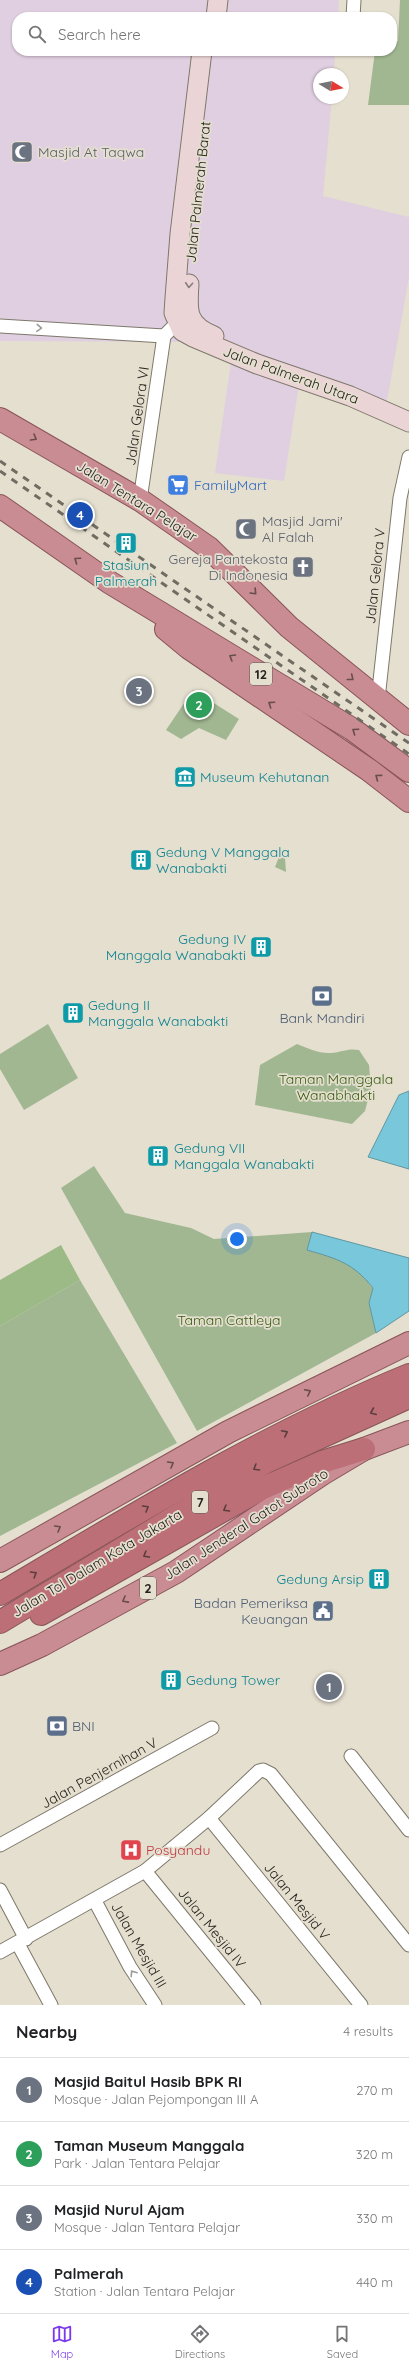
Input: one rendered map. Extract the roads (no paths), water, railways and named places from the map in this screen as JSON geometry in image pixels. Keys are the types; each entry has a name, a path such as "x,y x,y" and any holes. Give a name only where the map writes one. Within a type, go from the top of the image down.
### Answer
{"highway":[{"name":"Jalan Tentara Pelajar","path":"0,419 140,500 209,548 289,627 409,724"},
{"name":"12","path":"0,506 109,582 352,729 409,771"},
{"path":"109,582 189,648 369,770 409,801"},
{"path":"0,1561 228,1432 405,1343"},
{"name":"Jalan Tol Dalam Kota Jakarta","path":"0,1594 213,1469 368,1392 409,1375"},
{"name":"Jalan Tol Dalam Kota Jakarta","path":"0,1622 266,1462 409,1397"},
{"name":"Jalan Jenderal Gatot Subroto","path":"0,1664 42,1646 176,1572 316,1477 364,1450 409,1432"},
{"path":"0,1636 261,1489 322,1462 364,1450"}],"main road":[{"path":"207,12 208,0"},
{"path":"217,12 218,0"},
{"name":"Jalan Palmerah Barat","path":"178,322 174,313 180,234 201,56"},
{"name":"Jalan Palmerah Barat","path":"199,330 190,318 188,297 193,223 211,56"},
{"name":"Jalan Palmerah Utara","path":"178,322 182,331 192,337 362,389 409,411"},
{"name":"Jalan Palmerah Utara","path":"199,330 258,358 409,422"}],"street":[{"path":"353,12 354,0"},
{"path":"0,326 164,336 178,322"},
{"name":"Jalan Gelora VI","path":"140,500 164,336"},
{"name":"Jalan Gelora V","path":"378,699 400,498 409,457"},
{"name":"Jalan Penjernihan V","path":"0,1845 212,1728"},
{"path":"351,1756 409,1830"},
{"path":"0,1952 22,1942 145,1871 209,1818 259,1771 263,1770 271,1774 409,1945"},
{"name":"Jalan Mesjid V","path":"209,1818 361,2005"},
{"name":"Jalan Mesjid IV","path":"145,1871 254,2005"},
{"path":"0,1890 51,2005"},
{"name":"Jalan Mesjid III","path":"95,1901 130,1967 155,2005"}],"water":[{"path":"409,1091 409,1169 368,1157 399,1095"},
{"path":"312,1232 409,1258 409,1311 376,1333 369,1303 373,1288 352,1267 336,1259 307,1250"}],"railway":[{"path":"0,461 409,743"},
{"path":"0,471 409,754"}],"place":[{"name":"Masjid At Taqwa","path":"22,152"},
{"name":"FamilyMart","path":"178,485"},
{"name":"Palmerah","path":"80,515"},
{"name":"Masjid Jami' Al Falah","path":"246,529"},
{"name":"Stasiun Palmerah","path":"126,543"},
{"name":"Gereja Pantekosta Di Indonesia","path":"303,567"},
{"name":"Masjid Nurul Ajam","path":"139,691"},
{"name":"Taman Museum Manggala","path":"199,705"},
{"name":"Museum Kehutanan","path":"185,777"},
{"name":"Gedung V Manggala Wanabakti","path":"141,860"},
{"name":"Gedung IV Manggala Wanabakti","path":"261,947"},
{"name":"Bank Mandiri","path":"322,996"},
{"name":"Gedung II Manggala Wanabakti","path":"73,1013"},
{"name":"Gedung VII Manggala Wanabakti","path":"158,1156"},
{"name":"Gedung Arsip","path":"379,1579"},
{"name":"Badan Pemeriksa Keuangan","path":"323,1611"},
{"name":"Gedung Tower","path":"171,1680"},
{"name":"Masjid Baitul Hasib BPK RI","path":"329,1687"},
{"name":"BNI","path":"57,1726"},
{"name":"Posyandu","path":"131,1850"}],"park label":[{"name":"Taman Manggala Wanabhakti","path":"336,1088"},
{"name":"Taman Cattleya","path":"229,1320"}]}
